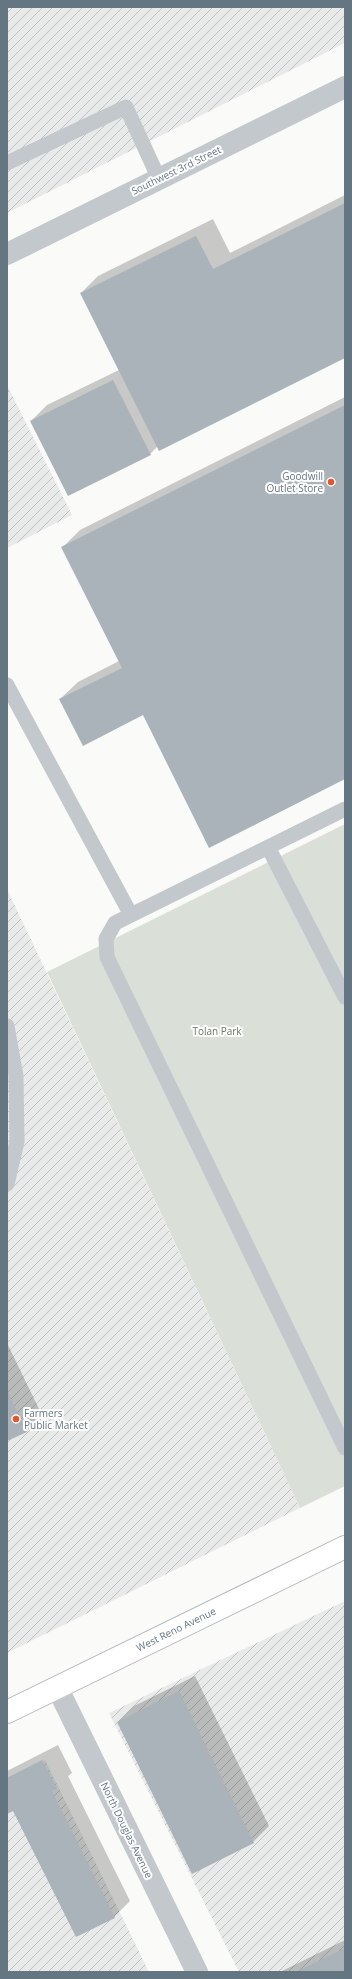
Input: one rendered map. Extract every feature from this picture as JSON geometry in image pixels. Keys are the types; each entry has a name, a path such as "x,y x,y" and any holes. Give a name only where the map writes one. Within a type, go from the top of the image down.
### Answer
{"main road":[{"name":"West Reno Avenue","path":"7,1712 345,1546"}],"street":[{"name":"Southwest 3rd Street","path":"7,254 345,87"},
{"name":"North Douglas Avenue","path":"57,1687 197,1972"}],"lane":[{"path":"7,163 126,107 159,179"},
{"path":"7,685 131,915"},
{"path":"345,809 115,923 106,939 107,957 345,1448"},
{"path":"268,847 345,997"},
{"path":"7,1026 16,1076 17,1142 7,1184"}],"shaded area":[{"path":"7,7 345,7 345,43 7,213"},
{"path":"7,385 72,515 7,548"},
{"path":"7,889 300,1508 7,1653"},
{"path":"345,1601 345,1972 239,1972 109,1713"},
{"path":"45,1760 149,1972 7,1972 7,1778"}],"green space":[{"name":"Tolan Park","path":"345,824 345,1486 300,1508 47,972"}],"building":[{"path":"345,203 345,358 159,451 80,293 196,236 213,269"},
{"path":"113,380 151,455 68,496 30,421"},
{"path":"345,405 345,779 209,848 143,715 83,746 59,699 122,668 61,547"},
{"path":"7,1390 27,1432 7,1441"},
{"path":"179,1691 254,1843 192,1874 117,1722"},
{"path":"42,1760 57,1789 52,1791 115,1918 76,1937 13,1811 7,1814 7,1778"},
{"path":"345,1948 345,1972 296,1972"}],"place":[{"name":"Goodwill Outlet Store","path":"331,482"},
{"name":"Farmers Public Market","path":"16,1419"}]}
